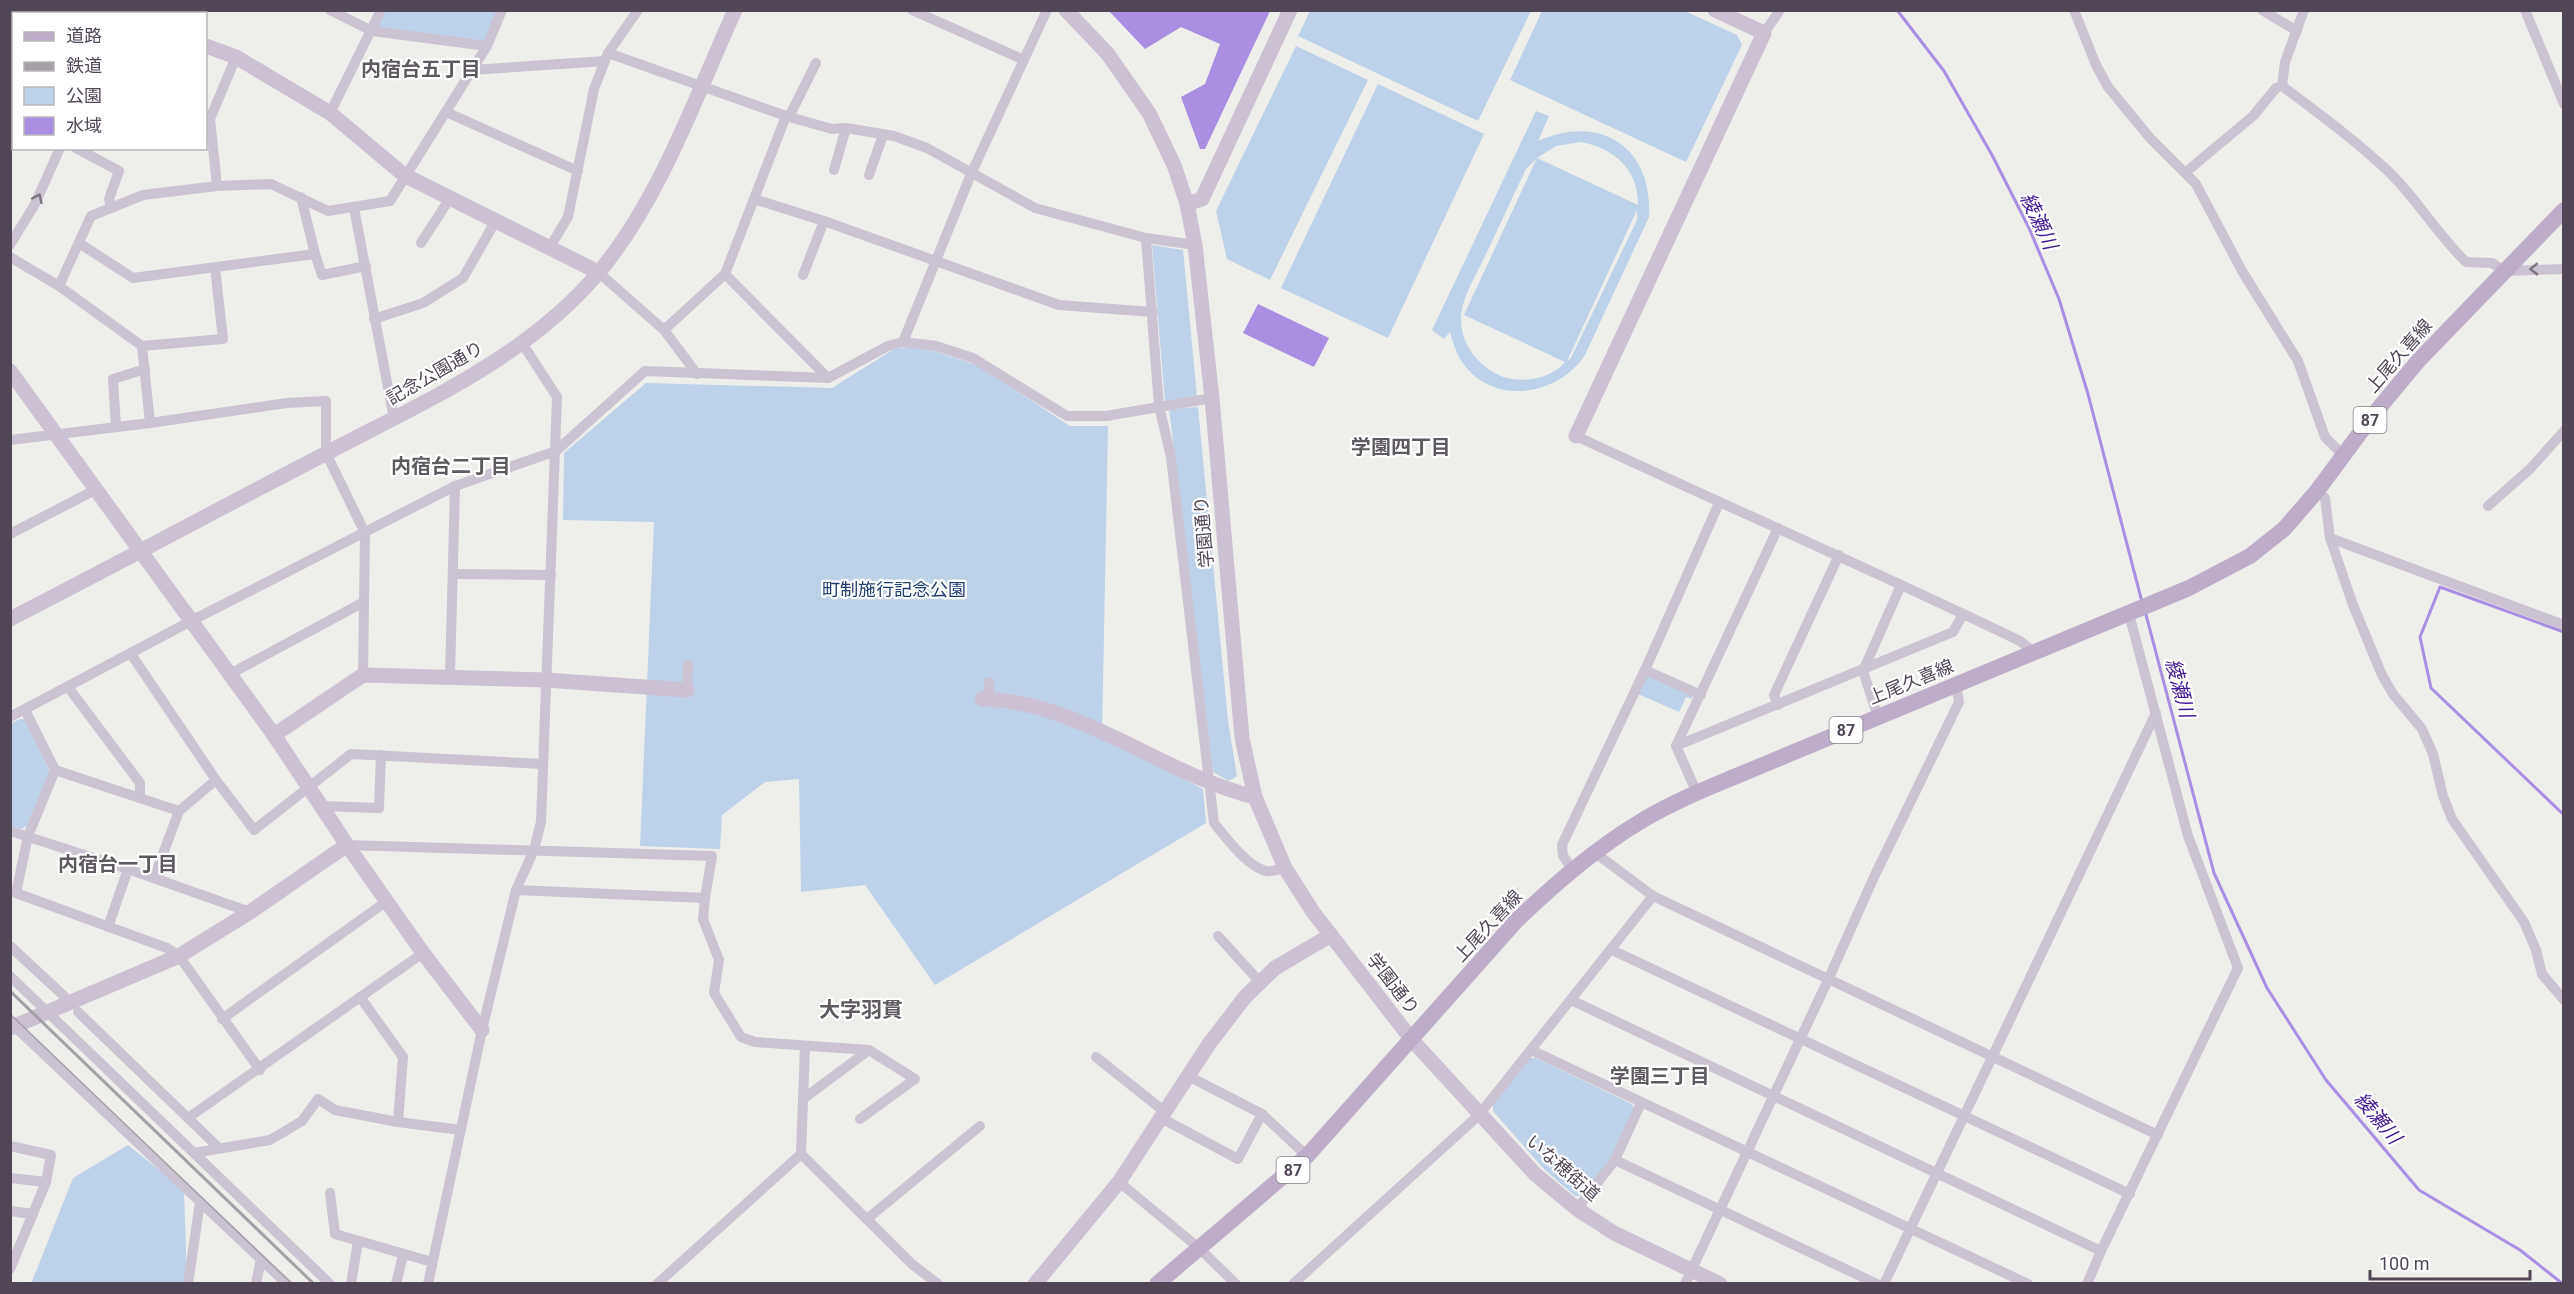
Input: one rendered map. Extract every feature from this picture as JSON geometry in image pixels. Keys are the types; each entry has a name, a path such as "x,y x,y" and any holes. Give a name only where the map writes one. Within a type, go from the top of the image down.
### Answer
{"main road":[{"name":"上尾久喜線","path":"1157,1284 1307,1156 1412,1040 1496,942 1594,852 1644,819 1697,793 2157,602 2212,578 2250,556 2284,529 2317,491 2418,361 2564,210"}],"street":[{"path":"114,10 125,12"},
{"path":"330,10 372,31 487,46"},
{"path":"330,113 381,10"},
{"path":"59,286 91,216 143,195 217,186 271,184 328,210 390,201 487,46 502,10"},
{"path":"550,247 568,217 594,89 606,57 638,10"},
{"name":"記念公園通り","path":"10,619 394,419 522,344 559,312 598,272 626,235 657,184 735,10"},
{"path":"912,10 1024,60"},
{"path":"903,342 971,174 1047,10"},
{"name":"学園通り","path":"1066,10 1107,53 1149,113 1174,165 1187,204 1195,245 1212,398 1238,708 1255,797 1285,868 1331,935 1412,1040"},
{"path":"1187,204 1202,199 1290,10"},
{"path":"1715,10 1764,33"},
{"path":"1780,10 1764,33 1576,436 1719,503 1839,555 2020,641 2034,652"},
{"path":"2074,10 2096,65 2108,87 2150,138 2196,184 2264,308 2298,361 2325,437 2344,456"},
{"path":"2262,10 2297,31"},
{"path":"2282,86 2285,62 2304,10"},
{"path":"2525,10 2564,104"},
{"path":"207,46 236,57 330,113 404,176 598,272 664,330 697,374"},
{"path":"217,186 208,119 236,57"},
{"path":"472,70 606,57 701,85 832,129 846,128 894,136 927,148 1035,208 1146,238 1195,245"},
{"path":"664,330 725,274 788,116 816,63"},
{"path":"2186,172 2253,116 2276,88 2282,86"},
{"path":"2282,86 2387,170 2417,202 2446,243 2466,262 2492,263 2504,271 2564,269"},
{"path":"446,112 579,171"},
{"path":"834,170 846,128"},
{"path":"869,175 883,135"},
{"path":"10,245 35,204 59,150"},
{"path":"80,150 119,171 109,199 111,208"},
{"path":"301,197 322,274 366,266"},
{"path":"421,243 450,198"},
{"path":"754,199 824,221 1059,305 1153,312"},
{"path":"354,208 394,419"},
{"path":"803,274 824,221"},
{"path":"374,319 423,303 463,278 495,222"},
{"path":"1146,238 1159,406 1171,458 1214,823 1228,841 1254,866 1268,872 1285,868"},
{"path":"79,243 133,278 315,254"},
{"path":"10,257 59,286 142,346 223,339 214,268"},
{"path":"725,274 828,378"},
{"path":"10,717 191,621 455,486 556,450 645,371 828,378 888,346 903,342 936,346 973,358 1067,416 1106,416 1212,398"},
{"path":"428,1284 482,1030 516,890 534,850 541,822 557,397 522,344"},
{"path":"142,346 150,423"},
{"path":"116,427 113,379 145,369"},
{"path":"10,371 274,735 347,845 423,953 482,1030"},
{"path":"10,440 287,403 326,401 326,453 365,533 363,675"},
{"path":"2488,506 2530,469 2564,431"},
{"path":"450,677 455,486"},
{"path":"10,534 96,490"},
{"path":"2317,491 2325,498 2330,538 2353,605 2382,675 2392,694 2422,729 2433,754 2443,796 2452,819 2524,922 2536,950 2542,974 2564,1000"},
{"path":"1573,870 1562,852 1562,845 1645,670 1719,503"},
{"path":"1676,746 1779,528"},
{"path":"2330,538 2564,625"},
{"path":"1778,705 1774,695 1839,555"},
{"path":"454,574 551,575"},
{"path":"1878,717 1863,671 1901,585"},
{"path":"230,674 364,602"},
{"path":"2087,1284 2238,968 2188,836 2130,613"},
{"path":"1676,746 1863,671 1953,632 1963,614"},
{"path":"131,654 216,780 254,830 351,754 543,764"},
{"path":"274,735 363,675 546,680 687,690 688,665"},
{"path":"1645,670 1701,695"},
{"path":"989,682 985,699 1020,702 1089,724 1209,783 1255,797"},
{"path":"1688,1277 1874,877 1959,702 1956,685"},
{"path":"68,687 140,783 140,798"},
{"path":"25,710 55,770 179,811"},
{"path":"1884,1284 1935,1172 2156,713"},
{"path":"1676,746 1697,793"},
{"path":"322,806 379,808 381,755"},
{"path":"55,770 28,837 16,893 167,948 179,956 260,1070"},
{"path":"154,878 179,811 216,780"},
{"path":"10,831 250,912"},
{"path":"287,1284 12,1026 179,956 250,912 347,845 712,856 704,919 719,960 714,993 741,1037 754,1042 869,1050 915,1079 860,1119"},
{"path":"1594,852 1653,896 2158,1135"},
{"path":"108,927 128,869"},
{"path":"516,890 705,898"},
{"path":"1293,1284 1479,1114 1653,896"},
{"path":"222,1018 387,901"},
{"path":"1035,1284 1119,1182 1227,1019 1259,981 1294,955 1331,935"},
{"path":"1218,936 1259,981"},
{"path":"10,946 64,996"},
{"path":"1611,950 2130,1194"},
{"path":"188,1118 260,1070 423,953"},
{"path":"27,962 11,976 330,1284"},
{"path":"360,997 404,1058 398,1122"},
{"path":"1571,1000 2101,1251"},
{"path":"78,1012 219,1148"},
{"path":"91,1054 107,1040"},
{"name":"いな穂街道","path":"1412,1040 1535,1174 1577,1209 1688,1277 1720,1284"},
{"path":"657,1284 801,1154 805,1046"},
{"path":"803,1099 869,1050"},
{"path":"1531,1050 2028,1284"},
{"path":"1096,1058 1163,1115 1238,1159 1262,1114"},
{"path":"1188,1076 1262,1114 1307,1156"},
{"path":"194,1153 270,1140 302,1121 318,1099 335,1110 398,1122 461,1130"},
{"path":"1577,1209 1615,1160 1641,1103"},
{"path":"867,1219 980,1126"},
{"path":"10,1146 51,1155 46,1182 33,1214 16,1244 10,1269"},
{"path":"801,1154 914,1265 938,1284"},
{"path":"1615,1160 1877,1284"},
{"path":"10,1178 46,1182"},
{"path":"1119,1182 1199,1248 1236,1284"},
{"path":"330,1193 335,1234 432,1262"},
{"path":"188,1284 200,1202"},
{"path":"10,1211 33,1214"},
{"path":"351,1284 358,1241"},
{"path":"396,1284 403,1255"},
{"path":"256,1284 261,1259"}],"green space":[{"path":"1310,10 1531,11 1478,121 1298,36"},
{"path":"381,11 502,11 487,46 372,31"},
{"path":"1542,11 1685,11 1737,35 1742,45 1686,162 1510,80"},
{"path":"1296,46 1368,80 1270,280 1227,259 1216,211"},
{"path":"1378,84 1484,134 1388,338 1281,288"},
{"path":"1536,111 1549,116 1538,141 1561,133 1583,131 1602,135 1619,143 1633,155 1642,172 1648,193 1649,217 1585,355 1573,369 1559,380 1525,391 1490,386 1475,376 1462,362 1450,332 1444,339 1432,330","holes":["1581,142 1604,149 1614,155 1629,171 1634,181 1638,205 1537,158 1556,146","1537,158 1464,315 1565,362 1554,371 1540,377 1525,380 1501,376 1476,358 1462,330 1463,304 1470,287 1526,169","1637,210 1637,220 1571,358 1567,361"]},
{"path":"1152,245 1183,250 1197,396 1165,401"},
{"name":"町制施行記念公園","path":"908,347 934,351 977,365 1070,426 1108,426 1102,737 1203,789 1206,823 935,985 865,885 801,892 799,779 765,782 722,815 720,849 640,846 654,522 563,520 564,453 646,383 832,388 894,349"},
{"path":"1198,407 1228,721 1237,776 1229,781 1213,772 1169,409"},
{"path":"1650,675 1692,695 1692,699 1686,697 1679,712 1638,694 1646,677"},
{"path":"25,719 50,772 27,826 21,829 11,826 10,724"},
{"path":"1529,1058 1536,1058 1632,1104 1634,1109 1611,1160 1580,1196 1575,1196 1543,1168 1493,1111 1493,1104"},
{"path":"128,1145 184,1190 187,1283 31,1284 73,1178"}],"water":[{"path":"1109,11 1270,11 1205,149 1200,149 1181,97 1205,84 1220,44 1181,27 1145,49"},
{"path":"1258,304 1329,338 1314,367 1243,333"}],"waterway":[{"name":"綾瀬川","path":"1897,10 1944,71 1992,155 2029,228 2059,299 2088,394 2142,602"},
{"path":"2564,632 2440,587 2420,637 2431,688 2564,815"},
{"name":"綾瀬川","path":"2145,611 2214,873 2267,988 2326,1080 2419,1190 2520,1250 2563,1284"}],"tram line":[{"path":"10,1014 292,1284"}],"railway":[{"path":"10,991 314,1284"}],"district":[{"name":"内宿台五丁目","path":"421,69"},
{"name":"学園四丁目","path":"1401,447"},
{"name":"内宿台二丁目","path":"451,466"},
{"name":"内宿台一丁目","path":"118,864"},
{"name":"大字羽貫","path":"861,1010"},
{"name":"学園三丁目","path":"1660,1076"}]}
